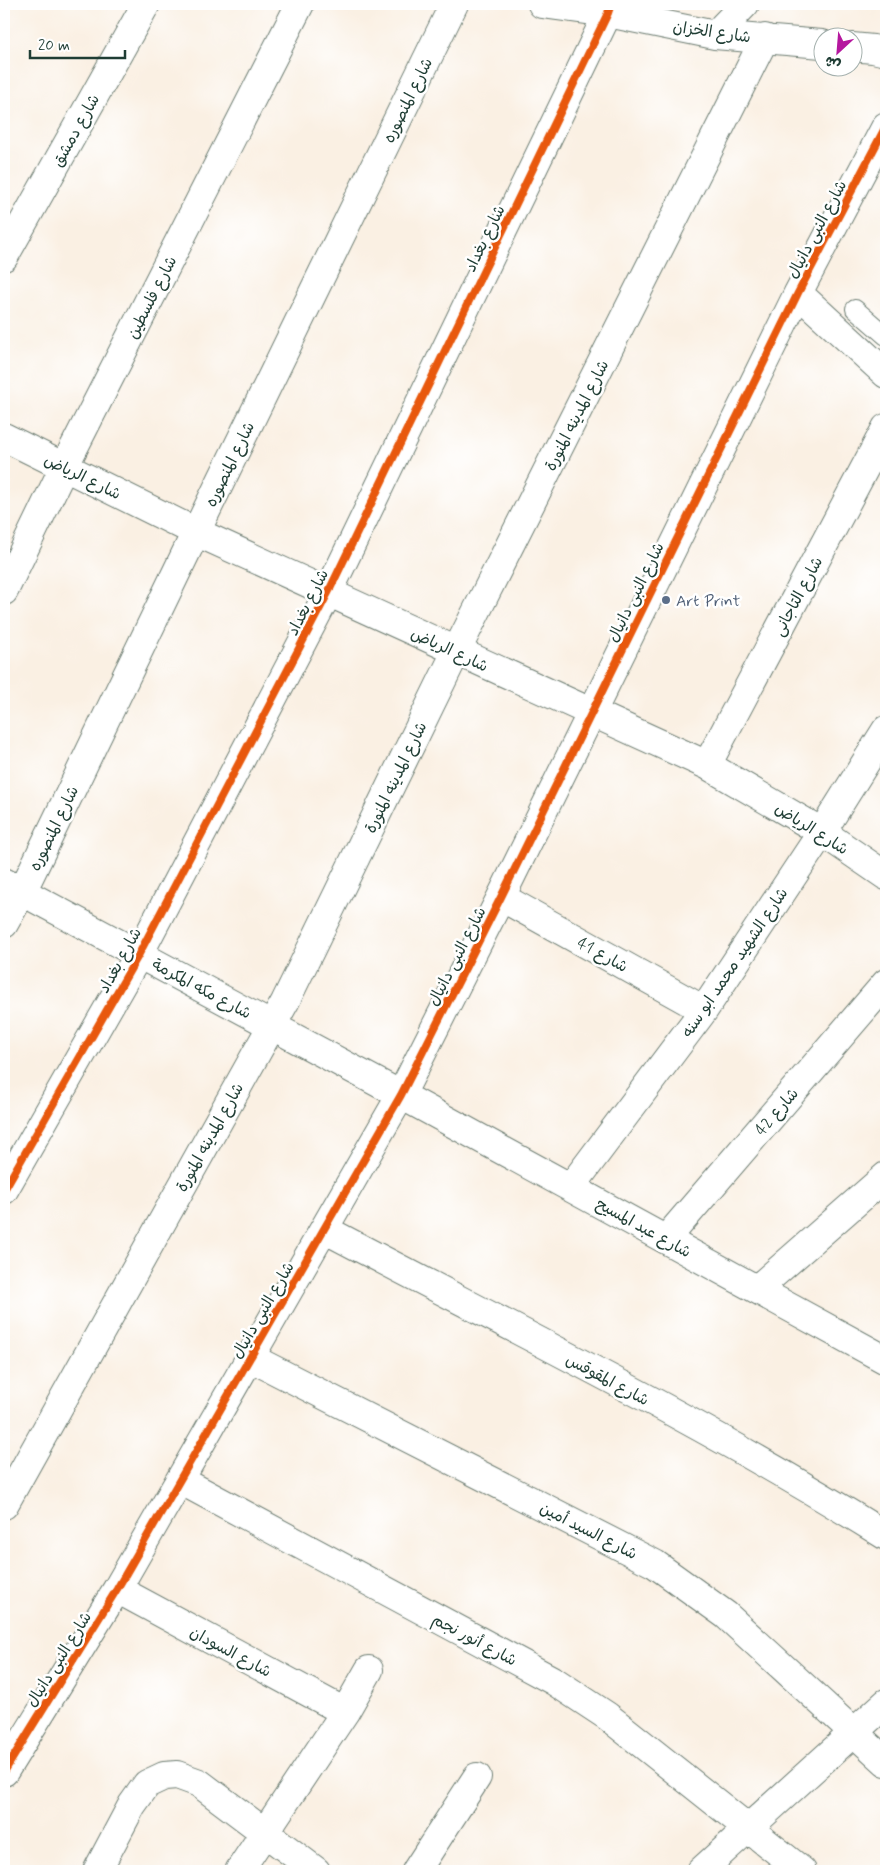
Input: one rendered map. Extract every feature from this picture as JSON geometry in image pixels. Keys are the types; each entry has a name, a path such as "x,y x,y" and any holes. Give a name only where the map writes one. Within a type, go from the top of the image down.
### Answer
{"street":[{"name":"شارع دمشق","path":"4,257 146,4"},
{"name":"شارع فلسطين","path":"4,591 64,467 300,4"},
{"name":"شارع المنصوره","path":"4,924 13,887 196,532 454,4"},
{"name":"شارع الخزان","path":"542,4 609,8 715,35 812,43"},
{"path":"715,35 725,4"},
{"path":"715,35 745,4"},
{"name":"شارع بغداد","path":"4,1190 139,954 328,593 609,8"},
{"name":"شارع المدينه المنورة","path":"4,1505 285,1002 456,652 765,38"},
{"path":"862,48 886,52"},
{"name":"شارع النبى دانيال","path":"4,1772 118,1589 402,1095 798,292 886,126"},
{"path":"798,292 886,374"},
{"name":"شارع التاجانى","path":"707,765 886,428"},
{"name":"شارع الرياض","path":"4,437 196,532 707,765 822,832 886,876"},
{"name":"شارع الشهيد محمد ابو سنه","path":"571,1187 704,1010 822,832 886,730"},
{"name":"شارع مكه المكرمة","path":"13,887 402,1095"},
{"name":"شارع 41","path":"501,897 704,1010"},
{"name":"شارع 42","path":"666,1239 886,982"},
{"name":"شارع عبد المسيح","path":"402,1095 886,1360"},
{"path":"757,1289 886,1176"},
{"name":"شارع المقوقس","path":"324,1229 670,1411 886,1536"},
{"name":"شارع السيد أمين","path":"251,1358 655,1564 726,1616 886,1762"},
{"name":"شارع أنور نجم","path":"180,1480 554,1682 607,1716 802,1871"},
{"name":"شارع السودان","path":"118,1589 345,1712"},
{"path":"239,1871 345,1712 368,1670"},
{"path":"702,1871 886,1702"},
{"path":"97,1871 132,1805 147,1784 164,1776 177,1775 198,1783 316,1871"},
{"path":"416,1871 477,1777"}],"lane":[{"path":"855,309 886,336"}],"cycle path":[{"path":"4,1190 139,954 328,593 611,4"},
{"path":"4,1772 117,1589 401,1095 501,897 798,293 886,126"}],"place":[{"name":"Art Print","path":"666,600"}]}
